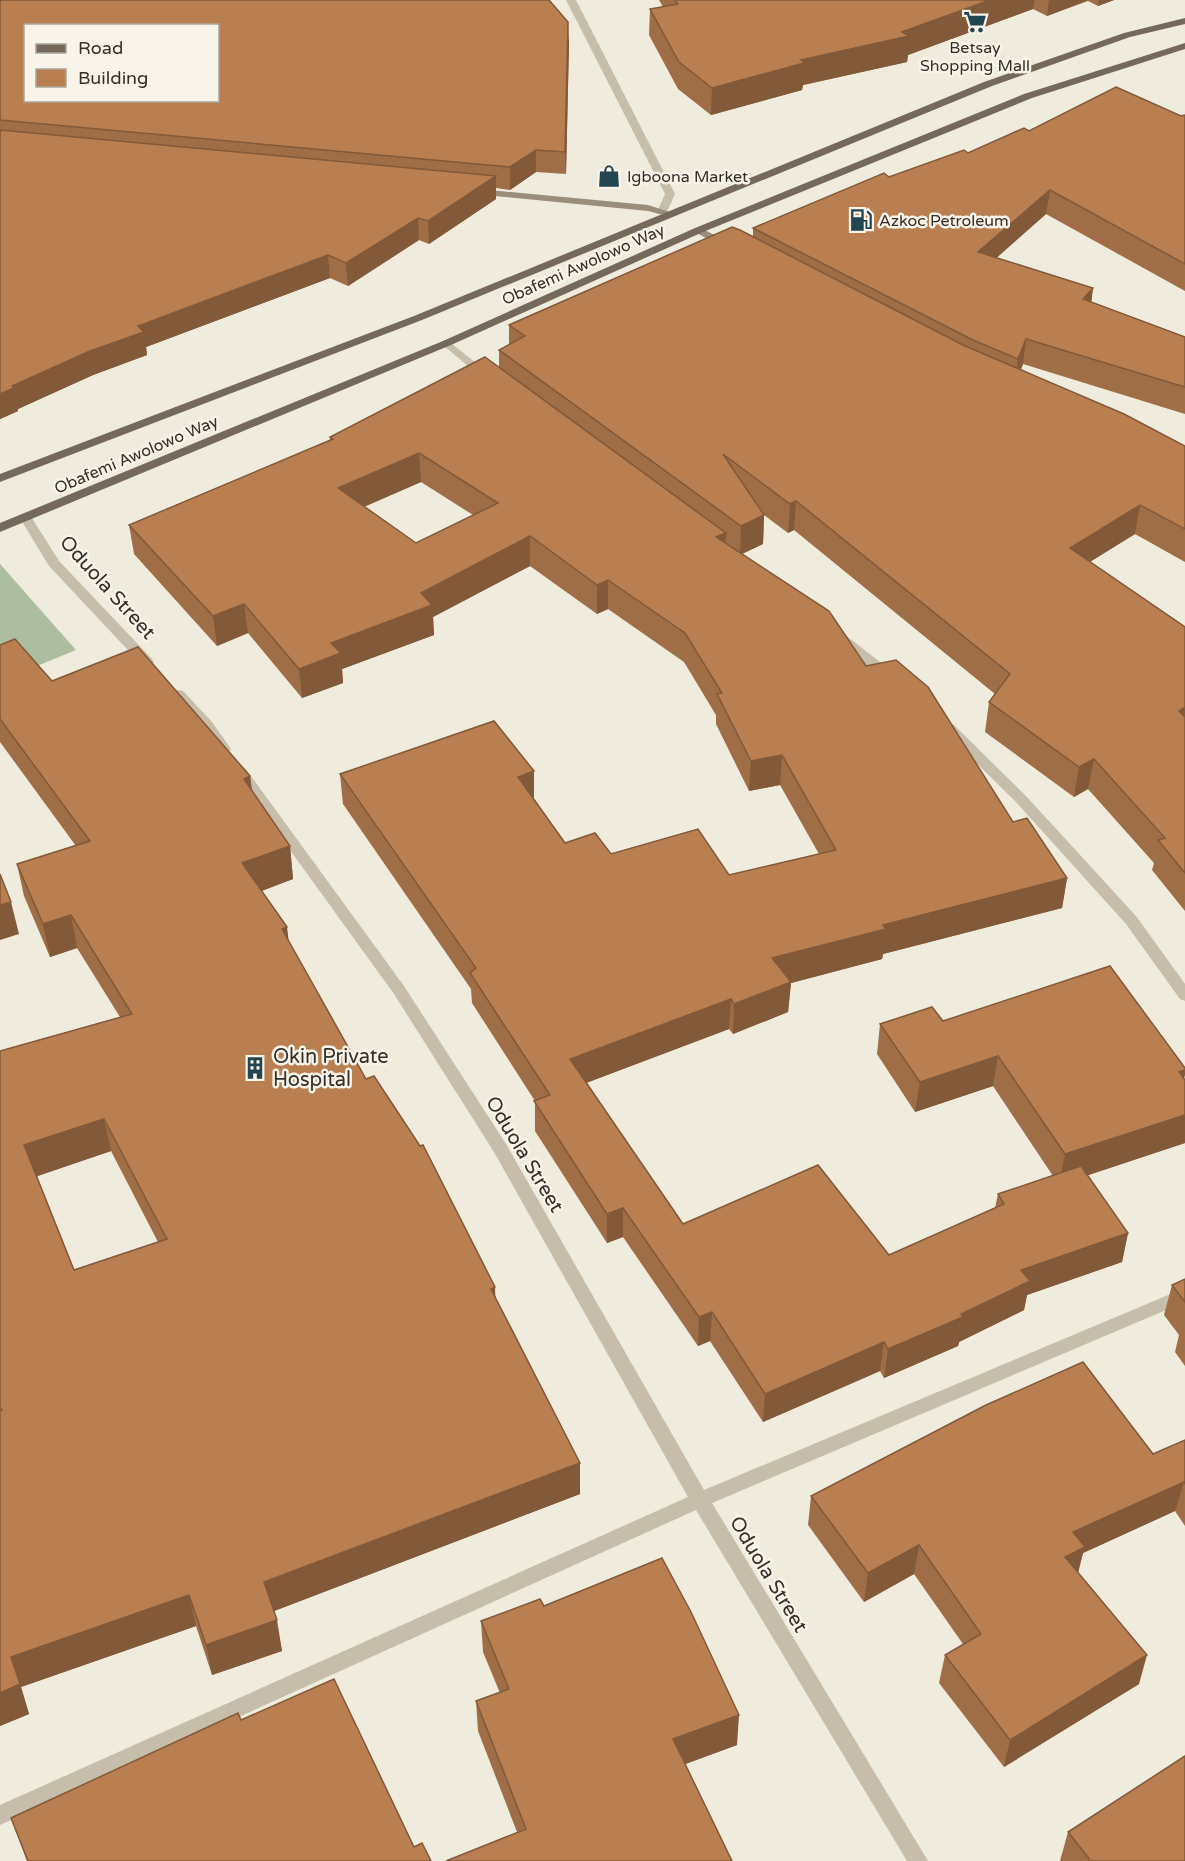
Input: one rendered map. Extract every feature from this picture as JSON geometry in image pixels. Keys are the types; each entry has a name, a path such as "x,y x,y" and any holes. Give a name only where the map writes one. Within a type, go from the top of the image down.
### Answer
{"main road":[{"name":"Obafemi Awolowo Way","path":"0,478 418,318 666,213 988,84 1127,35 1185,21"},
{"name":"Obafemi Awolowo Way","path":"0,528 447,343 699,230 1028,96 1185,46"}],"street":[{"path":"471,191 648,208 666,213 670,194 571,0"},
{"path":"699,230 739,251"},
{"path":"447,343 496,384"},
{"name":"Oduola Street","path":"26,518 54,563 207,725 399,990 500,1148 700,1500 918,1861"},
{"path":"828,629 900,686"},
{"path":"935,715 1021,799 1131,920 1185,995"},
{"path":"0,1815 700,1500 1185,1295"}],"green space":[{"path":"0,564 76,650 0,681"}],"building":[{"path":"0,0 549,0 568,22 565,152 536,150 510,167 0,120"},
{"path":"675,0 990,0 902,32 909,36 801,60 804,63 712,88 679,62 650,9 678,4"},
{"path":"1116,87 1181,116 1185,115 1185,264 1050,190 978,252 1093,288 1083,299 1185,337 1185,387 1026,339 1018,359 973,340 753,228 884,173 889,177 964,150 968,153 1024,128 1029,131"},
{"path":"0,130 496,176 428,221 418,218 346,263 328,255 138,326 144,332 90,351 12,386 14,388 0,394"},
{"path":"732,227 963,345 1124,414 1185,446 1185,529 1140,505 1070,548 1185,627 1185,707 1179,711 1185,717 1185,873 1158,840 1165,838 1094,759 1079,767 989,702 1010,674 796,501 790,504 723,454 764,515 741,526 499,350 525,336 509,325"},
{"path":"485,357 726,533 716,537 829,611 866,666 896,660 928,687 1013,822 1027,818 1067,878 883,925 886,929 772,958 791,982 734,1004 731,999 570,1059 683,1224 818,1165 889,1255 1004,1204 998,1194 1081,1166 1128,1233 1021,1270 1030,1281 961,1314 963,1317 888,1349 884,1342 765,1394 712,1312 699,1317 623,1208 607,1214 534,1101 550,1095 470,973 476,968 340,774 494,721 534,771 518,777 565,843 595,833 611,854 698,829 729,875 836,850 782,755 751,761 717,694 722,693 685,633 608,580 597,585 530,536 421,593 432,605 331,643 341,653 299,669 244,604 213,616 129,525 333,439 330,437","holes":["419,453 498,503 416,543 338,488"]},
{"path":"15,639 52,681 138,647 250,776 244,779 290,846 242,863 287,927 282,929 366,1079 374,1076 420,1146 423,1145 495,1287 491,1289 580,1463 264,1582 277,1620 206,1645 189,1595 11,1657 20,1684 0,1693 0,1411 2,1410 0,1407 0,1051 132,1014 71,915 43,924 17,864 90,841 0,719 0,645","holes":["104,1119 167,1239 74,1270 24,1145"]},
{"path":"0,874 11,902 0,905"},
{"path":"1110,966 1185,1068 1179,1072 1185,1080 1185,1115 1065,1154 998,1056 920,1082 880,1024 932,1007 943,1021"},
{"path":"1185,1279 1185,1302 1172,1285"},
{"path":"1083,1362 1153,1454 1185,1440 1185,1484 1184,1482 1073,1532 1085,1547 1065,1557 1147,1655 1010,1740 945,1655 981,1634 919,1545 868,1573 811,1496 986,1405"},
{"path":"662,1558 691,1612 739,1715 673,1739 732,1861 446,1861 526,1829 476,1701 509,1689 481,1621 540,1599 544,1606"},
{"path":"334,1679 414,1847 422,1843 431,1861 28,1861 11,1818 238,1713 241,1720"},
{"path":"1185,1756 1185,1861 1091,1861 1068,1832"}],"place":[{"name":"Betsay Shopping Mall","path":"975,22"},
{"name":"Igboona Market","path":"609,176"},
{"name":"Azkoc Petroleum","path":"861,220"},
{"name":"Okin Private Hospital","path":"255,1068"}]}
